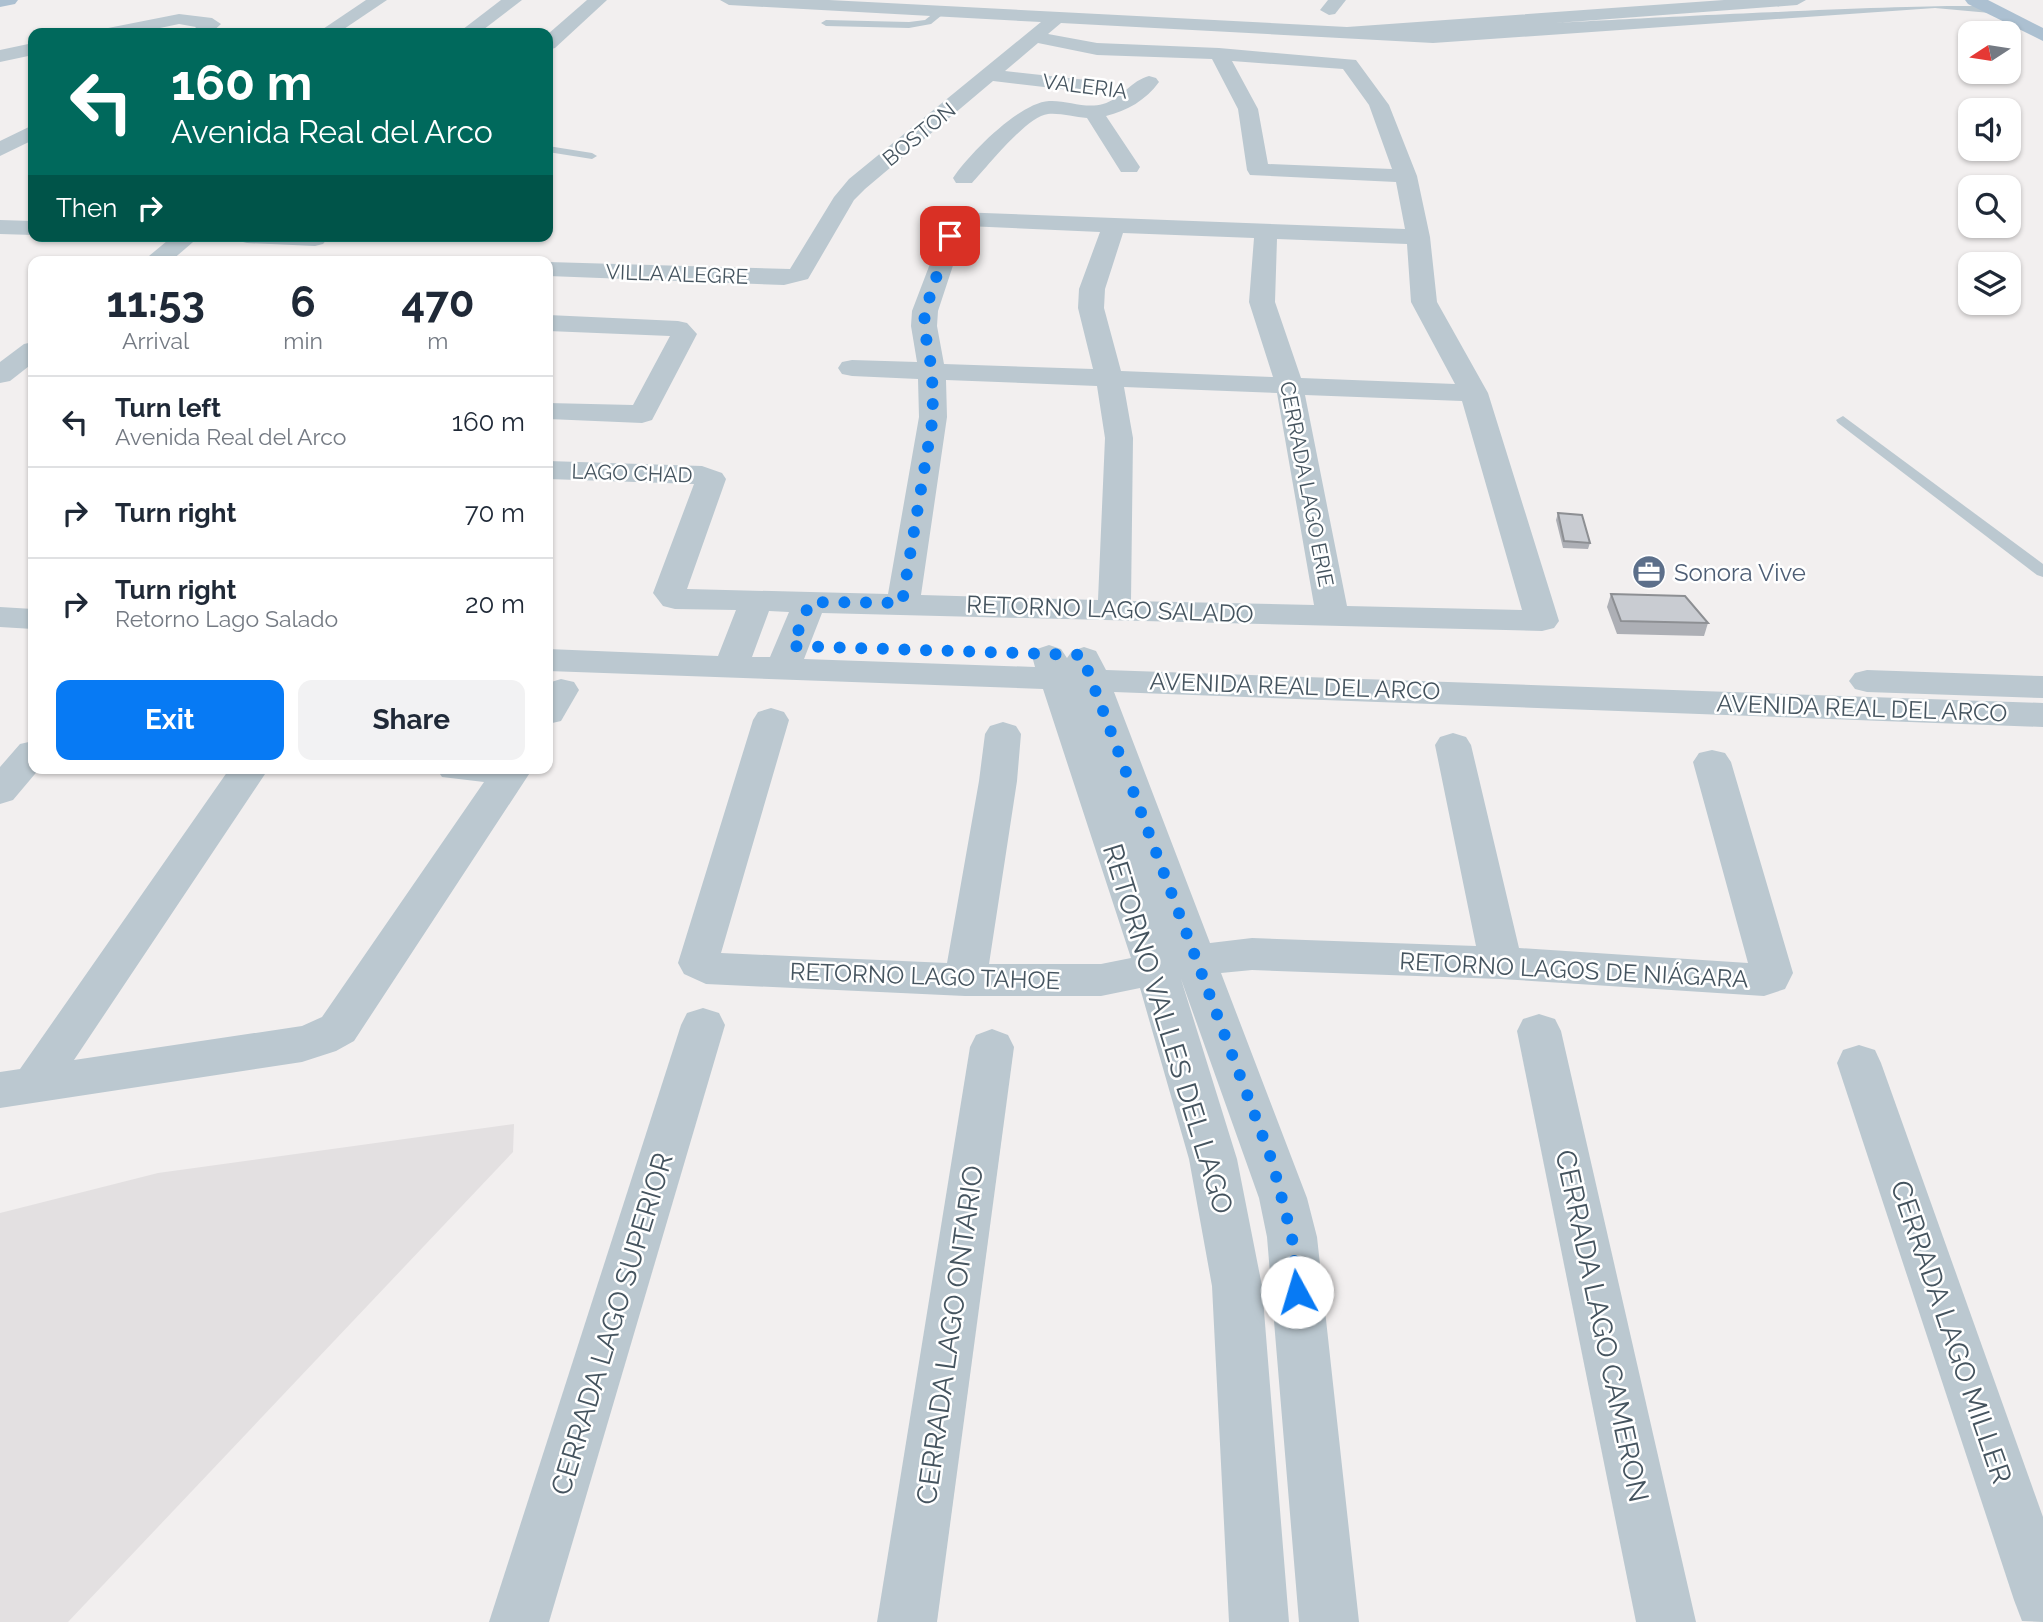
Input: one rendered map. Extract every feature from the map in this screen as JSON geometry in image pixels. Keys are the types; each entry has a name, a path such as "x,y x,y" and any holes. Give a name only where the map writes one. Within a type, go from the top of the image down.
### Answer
{"main road":[{"path":"0,2 9,0"},
{"path":"1982,4 2043,35"}],"street":[{"path":"334,28 378,0"},
{"path":"474,28 513,0"},
{"path":"553,40 598,0"},
{"path":"729,0 1347,33 1429,32 1935,4 1982,4"},
{"path":"1408,12 1429,32 1797,0"},
{"name":"BOSTON","path":"803,269 837,209 857,184 1058,17"},
{"path":"135,28 179,19 212,24 207,28"},
{"path":"1037,34 1068,45 1349,64 1379,105 1406,176 1418,237 1424,302 1474,393"},
{"path":"0,57 28,50"},
{"path":"1219,54 1248,108 1258,171 1406,176"},
{"path":"0,57 28,63"},
{"name":"VALERIA","path":"997,69 1131,83"},
{"name":"VALERIA","path":"997,69 1131,83"},
{"name":"VALERIA","path":"964,178 1032,112 1059,107 1093,112 1128,102 1131,83"},
{"path":"1093,112 1129,167"},
{"path":"11,117 28,118"},
{"path":"0,150 28,134"},
{"path":"902,603 933,417 932,371 924,326 925,311 956,221 965,218 1418,237"},
{"path":"1114,225 1092,289 1091,308 1109,378 1119,438 1114,609"},
{"path":"0,227 28,228"},
{"name":"CERRADA LAGO ERIE","path":"1266,231 1262,302 1290,386 1332,615"},
{"path":"162,256 180,242"},
{"path":"296,256 312,242"},
{"name":"VILLA ALEGRE","path":"553,269 784,278 803,269"},
{"path":"553,323 678,329 684,332 644,412 635,415 553,411"},
{"path":"0,375 28,354"},
{"path":"852,368 1474,393"},
{"name":"RETORNO LAGO SALADO","path":"675,599 1538,622 1544,619 1474,393"},
{"name":"LAGO CHAD","path":"553,470 702,475 711,479 669,593 675,599"},
{"path":"734,656 756,601"},
{"path":"787,657 810,602"},
{"path":"0,617 28,618"},
{"path":"0,638 28,639"},
{"name":"AVENIDA REAL DEL ARCO","path":"553,638 734,656 1830,693 2043,687"},
{"name":"AVENIDA REAL DEL ARCO","path":"553,688 734,656"},
{"name":"RETORNO VALLES DEL LAGO","path":"1070,666 1176,965 1272,1161 1292,1237 1329,1622"},
{"name":"AVENIDA REAL DEL ARCO","path":"1830,693 2043,715"},
{"name":"RETORNO LAGO TAHOE","path":"771,720 698,959 706,968 965,981 1101,980 1176,965"},
{"path":"965,981 998,782 1003,733"},
{"path":"1453,745 1501,963"},
{"path":"0,751 28,752"},
{"path":"0,791 28,758"},
{"name":"RETORNO LAGOS DE NIÁGARA","path":"1176,965 1252,954 1501,963 1757,981 1770,978 1772,973 1713,762"},
{"path":"17,1087 246,774"},
{"path":"17,1087 302,1044 320,1039 338,1028 510,774"},
{"name":"RETORNO VALLES DEL LAGO","path":"1176,965 1237,1286 1259,1622"},
{"name":"CERRADA LAGO SUPERIOR","path":"519,1622 704,1026"},
{"name":"CERRADA LAGO CAMERON","path":"1539,1031 1666,1622"},
{"name":"CERRADA LAGO ONTARIO","path":"907,1622 992,1047"},
{"name":"CERRADA LAGO MILLER","path":"1859,1063 2043,1600"}],"lane":[{"path":"826,23 909,25 928,22 942,11"},
{"path":"553,150 592,156"},
{"path":"1843,420 2043,572"}],"shaded area":[{"path":"514,1124 513,1152 68,1622 0,1622 0,1213 158,1173"}],"building":[{"path":"1558,513 1582,515 1590,543 1564,541"},
{"path":"1611,594 1685,596 1708,623 1621,621"}],"place":[{"name":"Sonora Vive","path":"1649,572"}],"route":[{"path":"950,236 925,311 924,326 932,371 933,417 902,603 810,602 792,646 1082,655 1272,1161 1292,1237 1297,1292"}]}
